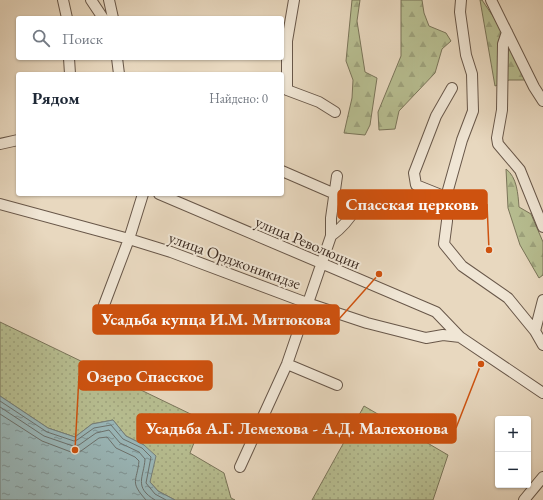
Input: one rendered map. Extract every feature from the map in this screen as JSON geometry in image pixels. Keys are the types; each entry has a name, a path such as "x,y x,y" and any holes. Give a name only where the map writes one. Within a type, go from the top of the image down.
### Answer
{"street":[{"path":"64,0 67,16"},
{"path":"91,0 102,16"},
{"path":"110,0 113,16"},
{"path":"294,0 287,41 284,90 319,102 335,112"},
{"path":"461,0 460,12 466,55 472,74 473,111 462,140 446,197 447,221 444,244 462,266 508,298 535,331 543,345"},
{"path":"492,0 534,87 543,101"},
{"path":"507,32 503,44 502,110 497,138 498,144 520,170 543,227"},
{"path":"69,60 70,72"},
{"path":"117,60 119,72"},
{"path":"446,197 416,185 414,173 436,116 452,88"},
{"path":"0,144 16,140"},
{"path":"284,173 335,194"},
{"path":"240,467 287,364 331,236 331,218 337,176"},
{"path":"104,305 129,239 142,196"},
{"name":"улица Революции","path":"164,196 436,312 460,337 543,393"},
{"name":"улица Орджоникидзе","path":"0,204 171,252 307,303 367,323 426,338 443,335 460,337"},
{"path":"331,236 350,218 355,209"},
{"path":"535,331 543,300"},
{"path":"287,364 337,385"},
{"path":"524,500 543,477"}],"green space":[{"path":"352,0 360,0 357,21 365,72 377,78 370,125 365,135 344,133 352,98 353,80 346,61"},
{"path":"401,0 422,0 424,13 429,26 446,33 451,41 442,49 435,73 399,111 395,129 379,130 378,112 401,56"},
{"path":"480,0 482,0 503,31 527,80 509,80 495,86"},
{"path":"506,169 513,176 515,181 519,207 531,214 543,242 543,275 539,278 520,245 508,208"},
{"path":"0,322 203,420 190,453 224,473 231,498 235,500 175,500 158,491 150,482 144,445 126,436 113,420 92,424 75,437 48,428 0,396"},
{"path":"364,406 448,455 433,500 312,500"}],"water":[{"path":"0,396 48,428 75,437 92,424 113,420 126,436 144,445 156,456 150,482 158,491 175,500 0,500"}],"place":[{"name":"Спасская церковь","path":"489,250"},
{"name":"Усадьба купца И.М. Митюкова","path":"379,274"},
{"name":"Усадьба А.Г. Лемехова - А.Д. Малехонова","path":"481,364"},
{"name":"Озеро Спасское","path":"75,450"}]}
